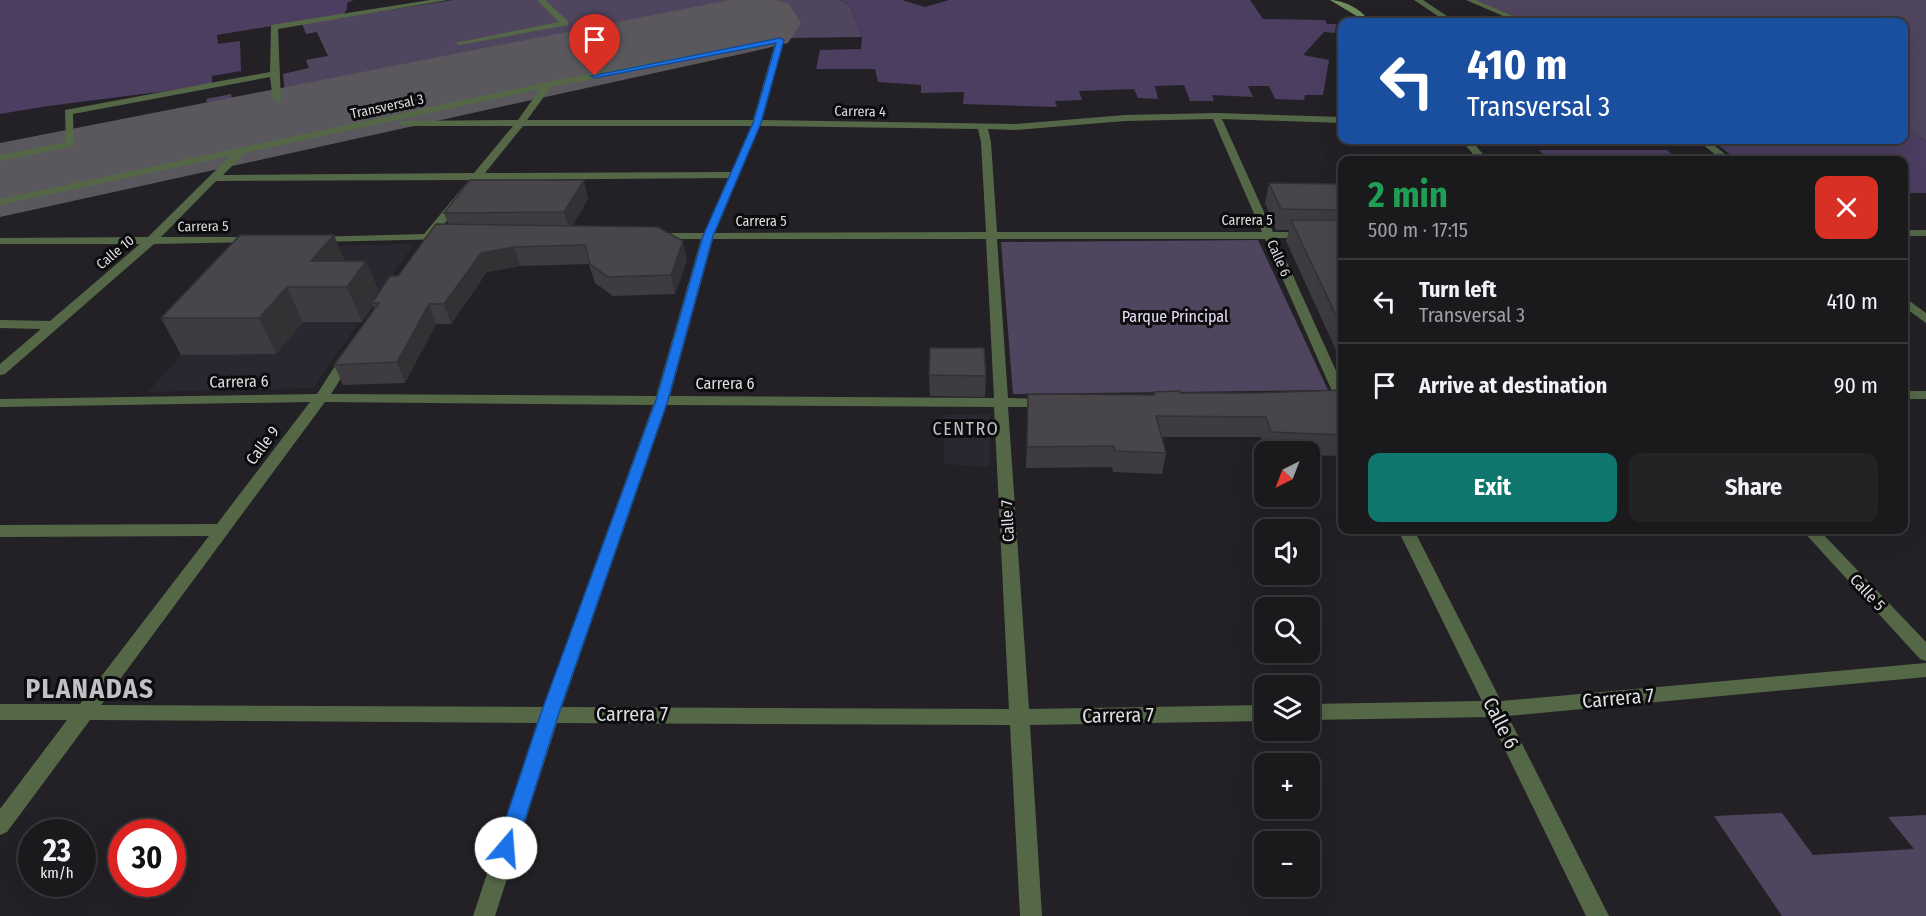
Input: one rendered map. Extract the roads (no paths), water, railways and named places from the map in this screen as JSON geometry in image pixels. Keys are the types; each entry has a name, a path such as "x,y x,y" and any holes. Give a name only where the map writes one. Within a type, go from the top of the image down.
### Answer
{"main road":[{"path":"1334,0 1363,18"}],"street":[{"path":"278,100 274,74 274,27 444,0"},
{"path":"459,44 565,23 541,0"},
{"path":"1418,0 1446,18"},
{"path":"1470,0 1513,18"},
{"name":"Transversal 3","path":"0,202 549,85 780,40 757,123"},
{"path":"0,158 71,144 68,112 274,74"},
{"path":"416,256 428,237 549,85"},
{"path":"1312,120 1338,111"},
{"name":"Carrera 4","path":"377,122 757,123 984,134 1015,127 1125,118 1216,116 1338,120"},
{"name":"Calle 6","path":"1216,116 1338,397"},
{"path":"484,916 550,713 662,400 708,236 757,123"},
{"path":"984,134 1015,127"},
{"name":"Calle 7","path":"984,134 1030,916"},
{"path":"1469,144 1480,156"},
{"path":"1707,144 1723,156"},
{"name":"Calle 10","path":"0,371 149,242 243,149"},
{"path":"215,178 735,175"},
{"path":"1908,233 1926,233"},
{"name":"Carrera 5","path":"638,236 1338,235"},
{"path":"300,239 463,237"},
{"name":"Carrera 5","path":"0,241 265,240"},
{"path":"1908,304 1926,319"},
{"path":"0,324 52,325"},
{"name":"Calle 9","path":"0,825 321,398 358,341"},
{"path":"1908,395 1926,395"},
{"name":"Carrera 6","path":"0,403 321,398 1059,402"},
{"path":"0,531 220,530"},
{"name":"Calle 6","path":"1408,534 1598,916"},
{"name":"Calle 5","path":"1814,534 1926,654"},
{"name":"Carrera 7","path":"1320,712 1494,710 1926,670"},
{"name":"Carrera 7","path":"0,712 1018,717 1254,713"}],"district":[{"name":"CENTRO","path":"966,429"},
{"name":"PLANADAS","path":"90,689"}],"park label":[{"name":"Parque Principal","path":"1175,316"}]}
